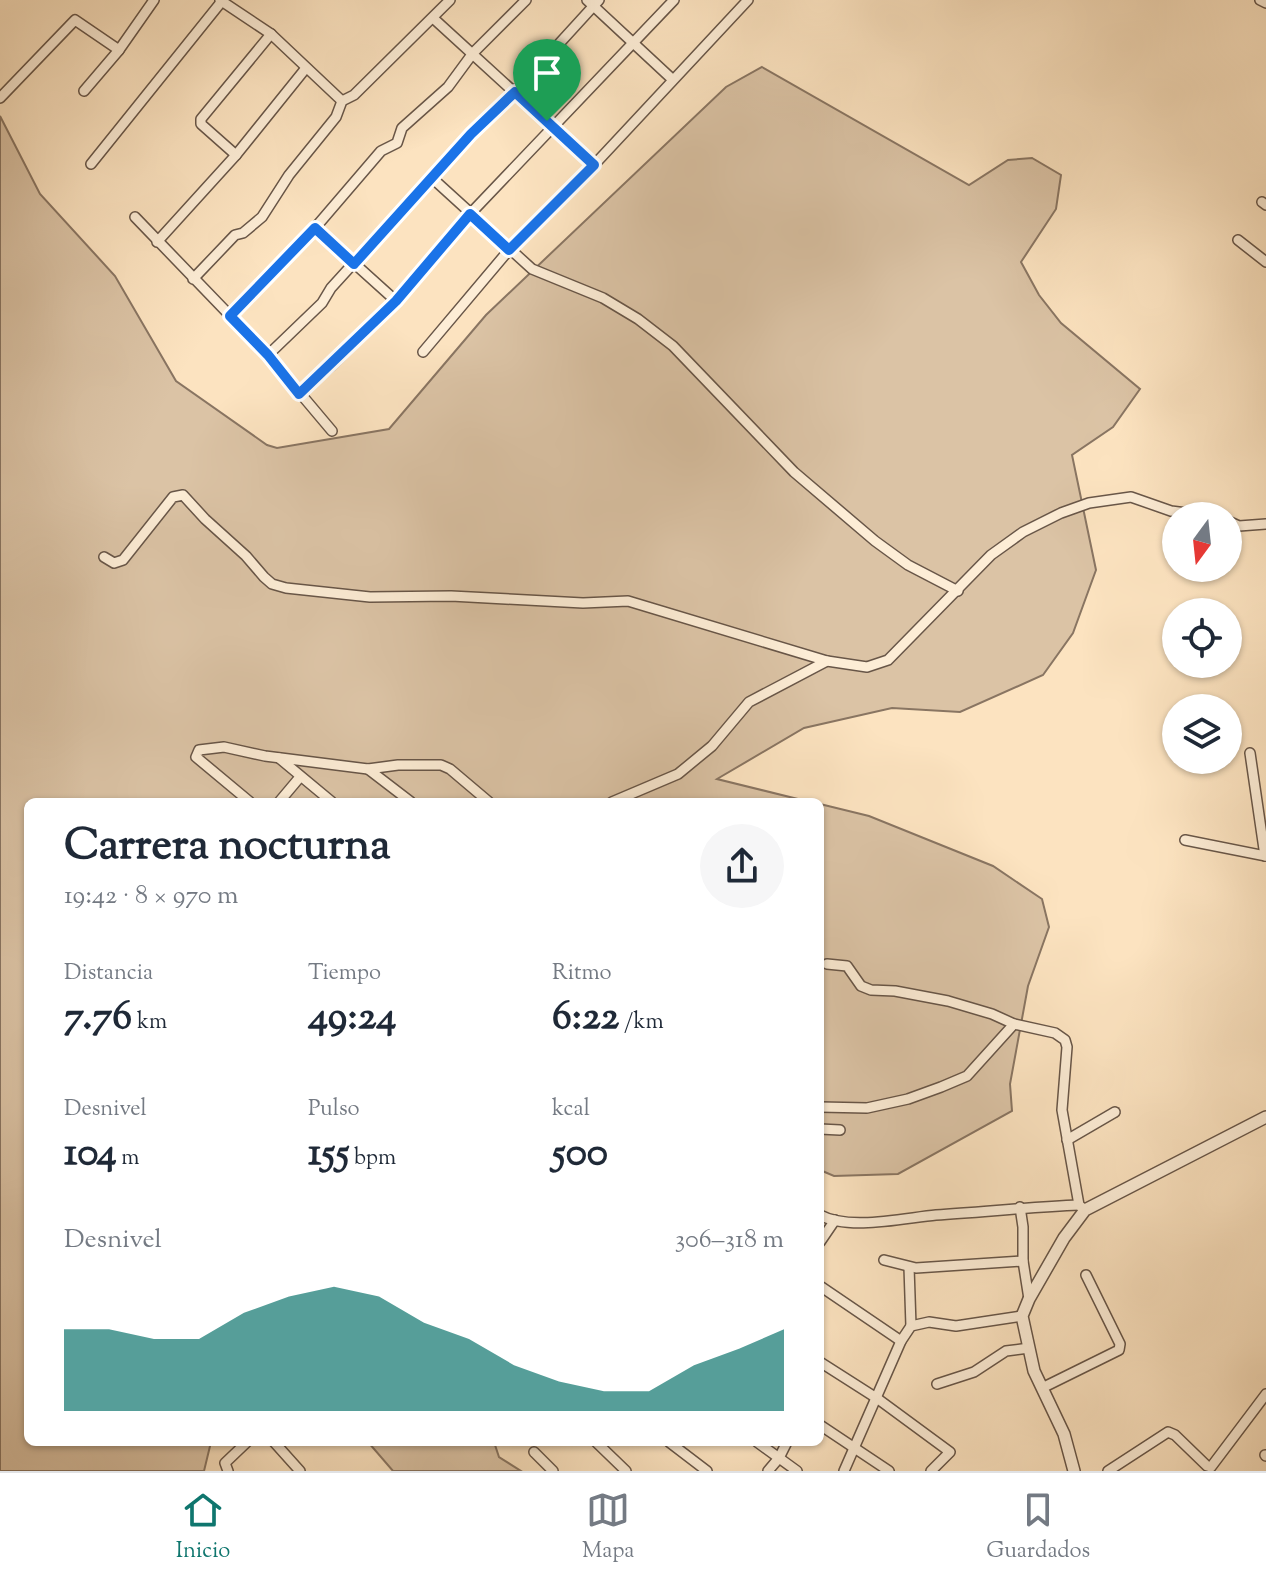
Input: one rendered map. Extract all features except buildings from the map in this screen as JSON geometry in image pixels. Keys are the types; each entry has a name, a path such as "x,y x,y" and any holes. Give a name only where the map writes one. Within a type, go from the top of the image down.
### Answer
{"street":[{"path":"84,91 119,50 154,0"},
{"path":"91,164 221,0 271,34 342,101"},
{"path":"193,279 235,235 243,233 262,217 289,175 336,117 342,101 354,95 450,0"},
{"path":"230,316 315,228 381,151 397,143 402,128 448,87 473,53 526,0"},
{"path":"299,394 396,301 470,214 674,0"},
{"path":"423,352 509,250 594,165 748,0"},
{"path":"1260,0 1266,3"},
{"path":"268,355 322,303 331,288 431,177 515,92 594,2 672,79"},
{"path":"433,18 594,165"},
{"path":"0,98 72,22 79,20 119,50"},
{"path":"236,155 201,124 201,119 271,34"},
{"path":"157,242 236,155 306,68"},
{"path":"431,177 532,269 603,298 638,319 673,346 794,472 908,565 958,591"},
{"path":"135,217 268,355 332,431"},
{"path":"315,228 396,301"},
{"path":"1238,240 1266,262"},
{"path":"104,557 114,563 123,560 173,497 179,494 246,556 264,577 272,584 286,588 370,597 451,596 583,603 628,601 827,661 867,667 888,660 991,555 1023,532 1089,503 1131,497 1162,508"},
{"path":"1242,526 1266,524"},
{"path":"621,798 678,774 712,746 749,702 827,661"},
{"path":"245,798 196,757 199,750 224,747 279,758 368,769 441,765 484,798"},
{"path":"1185,840 1266,856 1250,753"},
{"path":"279,758 327,798"},
{"path":"368,769 406,798"},
{"path":"282,798 300,777"},
{"path":"827,964 847,966 861,986 871,990 895,991 948,1001 1014,1024 1055,1033 1066,1042 1061,1103 1082,1207 1022,1316 1034,1371 1064,1434 1070,1470"},
{"path":"824,1107 853,1110 908,1099 967,1076 1014,1024"},
{"path":"1067,1140 1115,1112"},
{"path":"824,1216 875,1223 1020,1207 1082,1207 1266,1117"},
{"path":"824,1129 840,1130"},
{"path":"1020,1207 1029,1299"},
{"path":"824,1236 835,1220"},
{"path":"884,1260 909,1267 1023,1261"},
{"path":"844,1471 901,1341 911,1326 909,1267"},
{"path":"1042,1388 1119,1350 1120,1344 1086,1275"},
{"path":"824,1289 901,1341"},
{"path":"911,1326 929,1322 964,1325 1022,1316"},
{"path":"937,1384 974,1372 1006,1351 1029,1348"},
{"path":"824,1368 878,1399 950,1452 931,1471"},
{"path":"1108,1471 1168,1432 1211,1467 1266,1394"},
{"path":"824,1428 889,1471"},
{"path":"227,1468 244,1446"},
{"path":"278,1446 300,1471"},
{"path":"599,1446 614,1467 626,1471"},
{"path":"674,1446 707,1471"},
{"path":"762,1446 797,1471"},
{"path":"768,1471 785,1446"},
{"path":"534,1452 553,1471"}],"shaded area":[{"path":"762,67 969,185 1008,160 1032,158 1061,175 1056,209 1021,262 1039,295 1061,323 1140,389 1113,427 1072,455 1096,570 1073,633 1043,675 960,712 892,708 804,728 717,779 794,798 24,798 24,1446 210,1446 204,1471 0,1471 0,116 40,194 115,276 176,381 267,445 277,448 389,429 486,315 726,87"},
{"path":"824,805 869,816 993,866 1042,899 1049,927 1028,986 1010,1084 1012,1111 898,1174 834,1176 824,1172"},
{"path":"371,1446 495,1446 499,1457 521,1471 393,1471"}],"route":[{"path":"515,92 547,121 594,165 509,250 470,214 396,301 299,394 268,355 230,316 315,228 354,264 471,134 515,92"}]}
